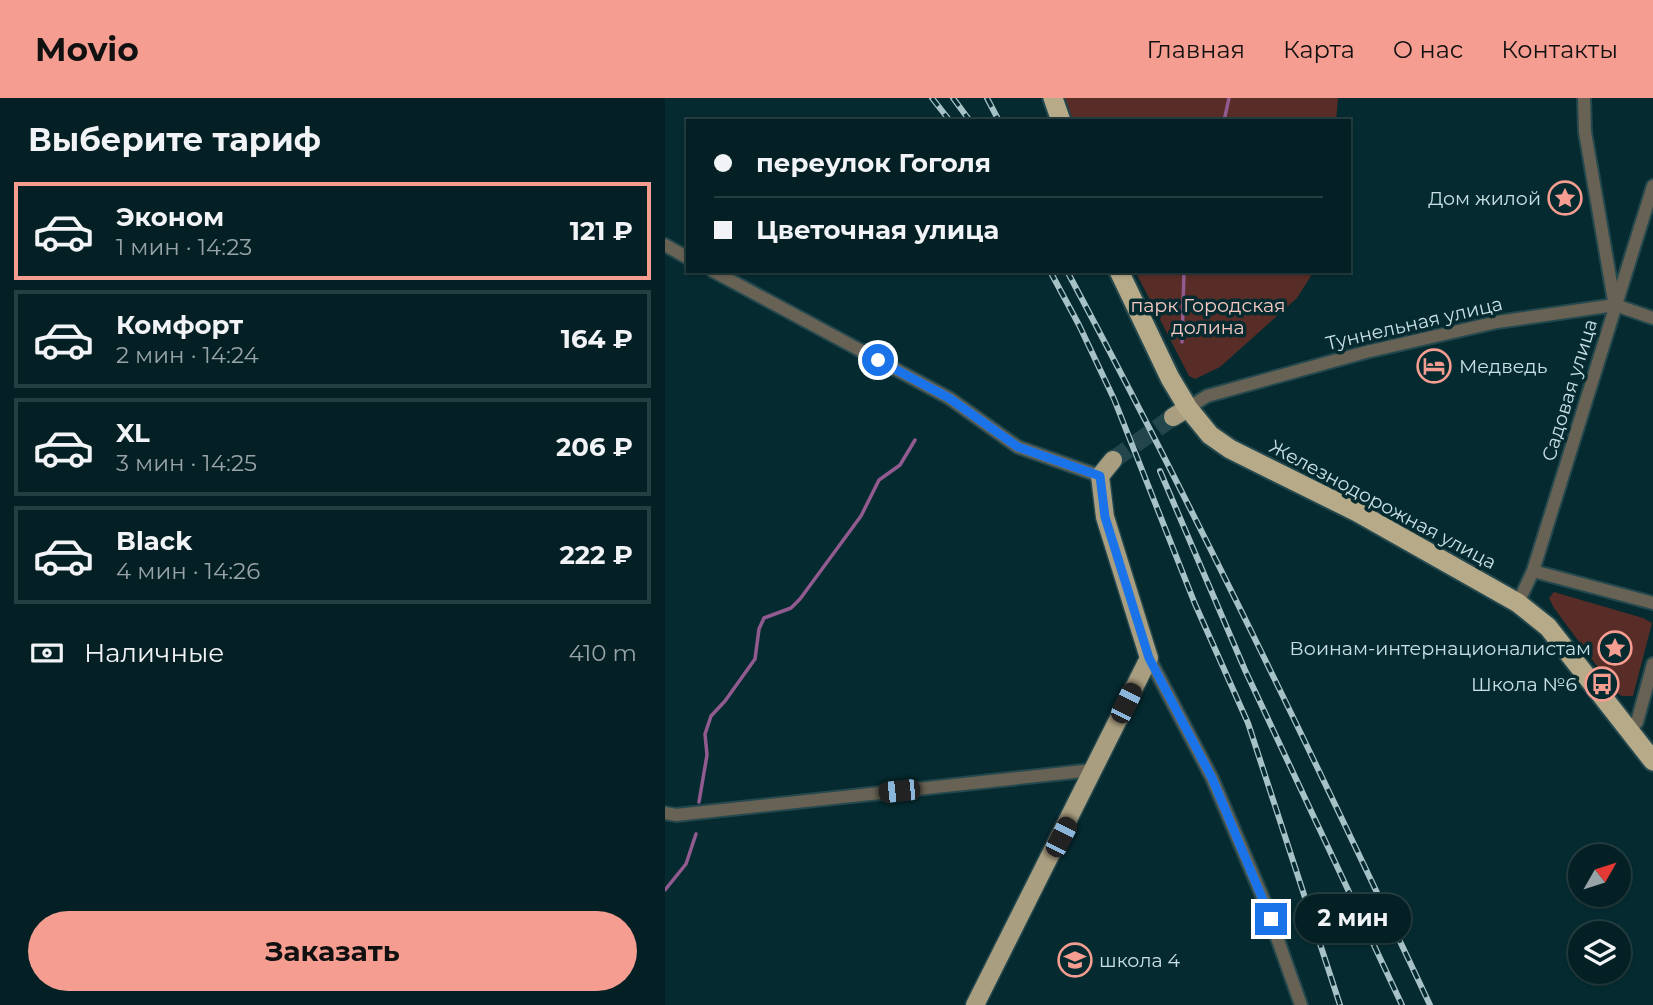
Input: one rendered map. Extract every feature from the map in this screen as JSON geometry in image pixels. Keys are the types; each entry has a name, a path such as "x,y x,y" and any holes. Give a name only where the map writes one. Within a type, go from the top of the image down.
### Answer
{"highway":[{"path":"1053,98 1060,119"},
{"name":"Железнодорожная улица","path":"1120,273 1170,378 1180,413 1230,449 1357,512 1518,603 1548,626 1653,761"}],"main road":[{"path":"975,1005 1149,658 1105,517 1100,476 1113,460"}],"street":[{"path":"1584,98 1585,132 1615,304"},
{"name":"Садовая улица","path":"1518,603 1534,571 1653,186"},
{"path":"665,245 686,257"},
{"path":"717,273 949,398 1018,447 1100,476"},
{"name":"Туннельная улица","path":"1180,413 1207,396 1366,352 1497,322 1615,304 1653,318"},
{"path":"1534,571 1653,603"},
{"path":"1149,658 1212,778 1263,898 1301,1005"},
{"path":"1629,730 1637,722 1649,694 1653,664"},
{"path":"665,813 676,815 1093,771"}],"green space":[{"path":"1065,98 1338,98 1336,119 1072,119"},
{"name":"парк Городская долина","path":"1136,273 1313,273 1297,298 1220,367 1195,379 1189,376"},
{"path":"1554,592 1652,623 1633,696 1617,693 1554,608 1549,598"}],"waterway":[{"path":"1224,119 1229,98"},
{"path":"1182,342 1184,273"},
{"path":"699,802 707,755 705,734 711,716 755,659 759,629 764,618 791,608 800,599 861,516 879,480 900,465 915,440"},
{"path":"665,890 686,864 696,834"}],"tunnel":[{"path":"1113,460 1173,417"}],"railway":[{"path":"932,98 948,119"},
{"path":"953,98 969,119"},
{"path":"987,98 998,119"},
{"path":"1051,273 1114,399 1195,604 1248,723 1340,1005"},
{"path":"1068,273 1253,636 1430,1005"},
{"path":"1160,471 1245,670 1402,1005"}],"place":[{"name":"Дом жилой","path":"1565,198"},
{"name":"Медведь","path":"1434,366"},
{"name":"Воинам-интернационалистам","path":"1615,648"},
{"name":"Школа №6","path":"1602,684"},
{"name":"школа 4","path":"1075,960"}],"route":[{"path":"878,360 949,398 1018,447 1100,476 1105,517 1149,658 1212,778 1271,919"}]}
